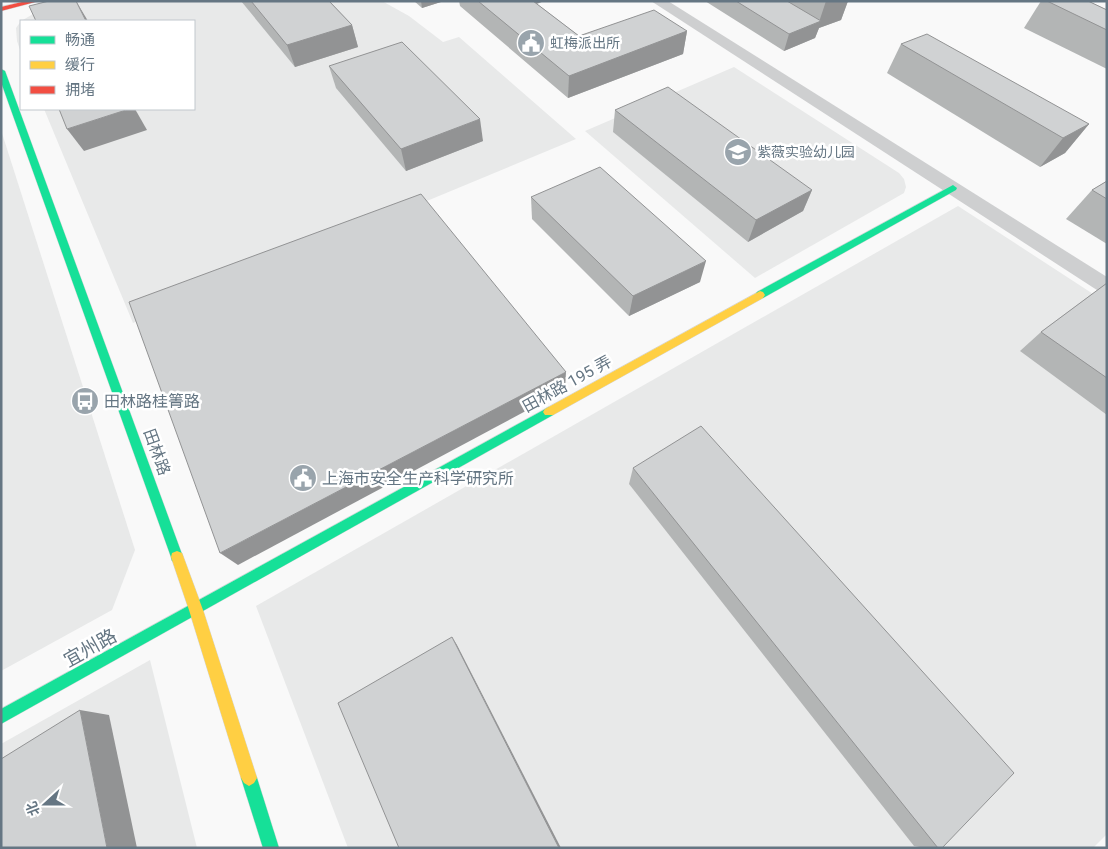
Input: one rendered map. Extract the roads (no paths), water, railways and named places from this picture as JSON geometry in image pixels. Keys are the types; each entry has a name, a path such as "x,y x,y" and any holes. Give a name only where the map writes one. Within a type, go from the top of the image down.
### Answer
{"street":[{"path":"1,10 36,1"},
{"path":"658,1 1107,287"},
{"name":"田林路","path":"1,71 196,610 271,848"},
{"name":"田林路 195 弄","path":"196,610 952,188"},
{"name":"宜州路","path":"1,717 196,610"}],"place":[{"name":"虹梅派出所","path":"531,43"},
{"name":"紫薇实验幼儿园","path":"738,152"},
{"name":"田林路桂箐路","path":"85,401"},
{"name":"上海市安全生产科学研究所","path":"303,478"}]}
